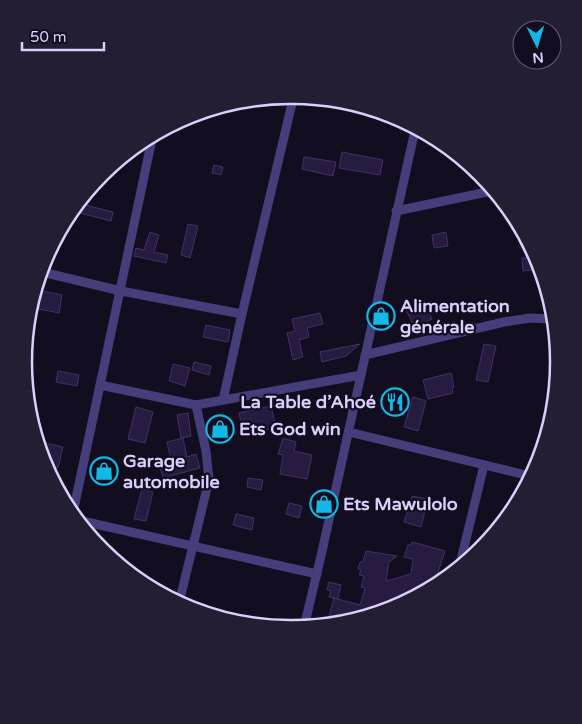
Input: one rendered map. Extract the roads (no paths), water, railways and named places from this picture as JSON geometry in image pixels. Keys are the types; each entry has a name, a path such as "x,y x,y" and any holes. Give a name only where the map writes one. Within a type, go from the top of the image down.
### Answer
{"street":[{"path":"223,400 292,104"},
{"path":"306,620 414,135"},
{"path":"75,504 151,145"},
{"path":"396,211 485,192"},
{"path":"48,273 242,314"},
{"path":"365,355 504,322 530,318 546,319"},
{"path":"100,385 196,405 361,375"},
{"path":"181,596 209,480 206,451 196,405"},
{"path":"348,432 524,474"},
{"path":"462,555 484,465"},
{"path":"89,523 317,574"}],"place":[{"name":"Alimentation générale","path":"381,316"},
{"name":"La Table d’Ahoé","path":"395,402"},
{"name":"Ets God win","path":"220,429"},
{"name":"Garage automobile","path":"104,471"},
{"name":"Ets Mawulolo","path":"324,504"}]}
